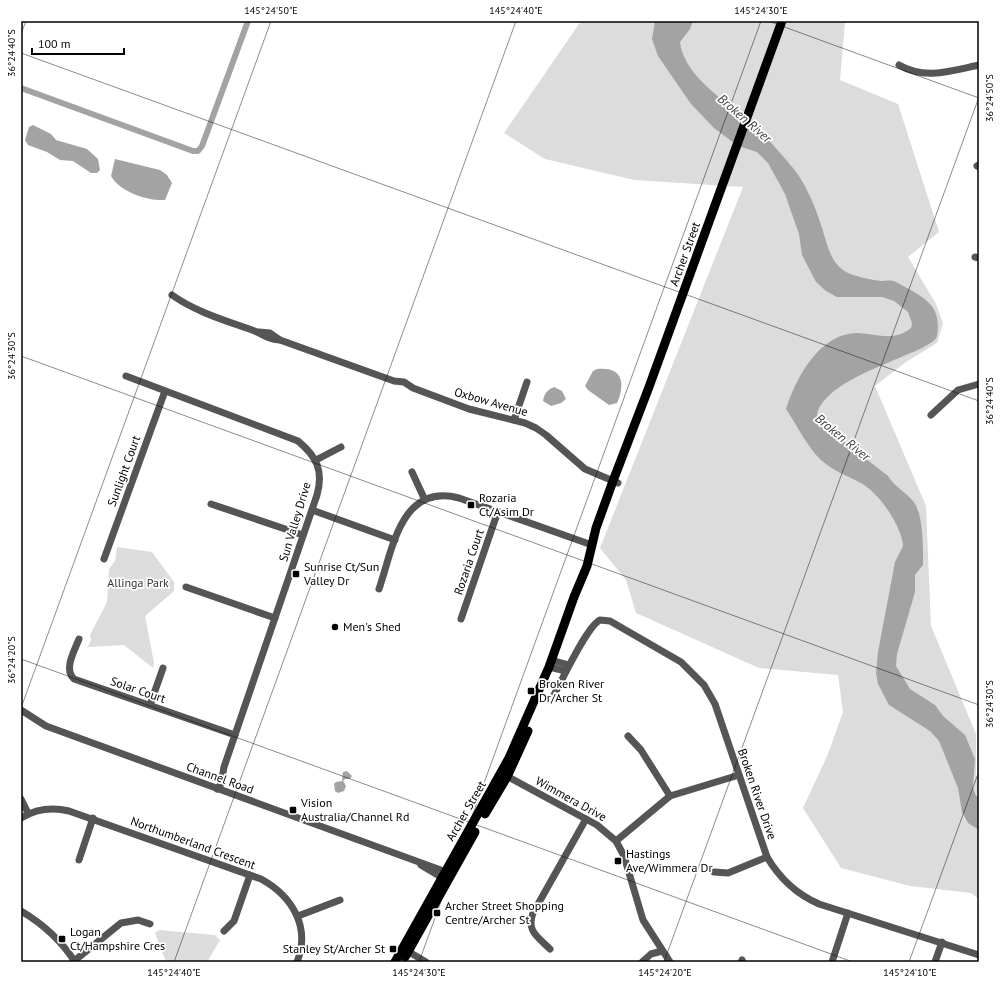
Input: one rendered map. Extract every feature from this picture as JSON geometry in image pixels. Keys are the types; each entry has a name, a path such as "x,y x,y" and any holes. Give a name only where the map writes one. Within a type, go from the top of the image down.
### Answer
{"main road":[{"name":"Archer Street","path":"395,962 405,950 504,775 525,730 574,597 583,565 593,544 596,528 616,482 782,21"},
{"name":"Archer Street","path":"402,962 405,950"}],"street":[{"path":"899,65 910,71 926,74 941,73 979,65"},
{"name":"Oxbow Avenue","path":"172,295 187,306 257,332 268,339 280,340 394,381 402,388 413,388 469,409 514,420 536,428 555,442 585,469 616,482"},
{"name":"Sun Valley Drive","path":"126,376 298,441 309,450 316,460 320,478 319,488 312,510 224,767 216,783 217,789"},
{"path":"514,420 527,382"},
{"path":"931,415 958,390 979,384"},
{"name":"Sunlight Court","path":"104,559 165,391"},
{"path":"316,460 341,447"},
{"path":"412,472 424,498"},
{"path":"379,589 401,523 410,510 424,498 446,495 498,511 593,544"},
{"path":"212,504 303,535"},
{"path":"312,510 396,540"},
{"name":"Rozaria Court","path":"461,619 498,511"},
{"path":"186,587 275,618"},
{"name":"Broken River Drive","path":"568,668 594,624 603,620 610,621 672,656 690,668 711,695 767,857 783,880 800,894 819,904 979,954"},
{"name":"Solar Court","path":"79,639 69,671 72,677 235,735"},
{"path":"550,664 568,668 553,697"},
{"path":"150,705 163,668"},
{"name":"Channel Road","path":"21,710 46,726 414,861 446,876"},
{"path":"628,736 641,750 670,796"},
{"name":"Wimmera Drive","path":"504,775 597,825 616,841 624,856 643,920 670,962"},
{"path":"616,841 670,796 739,775"},
{"path":"21,799 28,813"},
{"name":"Northumberland Crescent","path":"21,818 28,813 51,808 60,809 93,818 250,875 273,886 281,892 298,916 302,933 301,948 297,962"},
{"path":"79,860 93,818"},
{"path":"550,949 533,931 530,922 533,913 586,819"},
{"path":"714,872 728,873 767,857"},
{"path":"224,931 234,921 250,875"},
{"path":"298,916 340,900"},
{"path":"21,911 46,928 62,944 74,961 122,923 138,920 150,924"},
{"path":"832,962 848,913"},
{"path":"935,962 942,942"},
{"path":"405,950 426,962"},
{"path":"642,962 651,954 662,951"}],"green space":[{"path":"581,21 845,21 840,80 898,104 939,232 908,257 936,304 943,323 937,343 906,362 875,386 926,506 931,626 976,734 976,776 979,776 979,899 971,893 910,886 841,868 803,808 828,754 843,712 838,675 759,668 636,613 626,580 600,548 743,187 634,180 545,159 504,133"},
{"name":"Allinga Park","path":"117,547 152,552 174,582 174,591 145,616 154,663 153,668 124,645 88,647 91,640 90,635 107,602 109,569 115,561"},
{"path":"159,930 215,935 220,940 207,962 166,962 155,933"}],"water":[{"name":"Broken River","path":"655,21 693,21 690,29 680,42 682,52 687,62 700,80 733,109 748,119 778,150 798,174 813,203 829,251 840,268 846,272 863,278 897,282 923,298 935,312 938,327 937,336 931,343 858,376 839,388 824,401 817,415 820,423 888,476 912,500 919,513 922,531 923,565 915,575 915,592 897,654 896,666 910,689 935,705 943,716 965,735 975,759 973,787 975,794 979,799 979,830 968,823 962,812 958,788 939,741 930,731 889,705 878,684 876,673 878,652 895,562 903,546 902,538 894,520 888,510 868,487 830,467 816,455 786,409 790,397 803,371 811,359 821,349 844,335 858,333 885,336 898,335 911,328 912,323 908,312 894,301 882,297 837,297 826,291 816,282 802,255 799,234 785,194 768,163 757,152 738,146 714,128 691,104 658,56 652,39"},
{"path":"33,125 51,134 56,140 87,149 98,159 100,170 97,173 91,173 73,161 60,160 47,152 28,145 25,140 29,127"},
{"path":"115,159 160,170 167,175 172,183 165,200 142,197 121,187 111,176"},
{"path":"597,369 613,371 620,378 621,390 617,403 609,405 588,390 585,386 593,371"},
{"path":"554,387 562,391 566,399 561,403 551,406 543,401 546,392"},
{"path":"347,771 352,776 350,779 345,779 343,781 346,786 344,791 338,793 335,791 334,784 342,781 343,772"}],"waterway":[{"path":"21,88 193,151 198,151 202,146 248,21"}],"place":[{"name":"Rozaria Ct/Asim Dr","path":"471,505"},
{"name":"Sunrise Ct/Sun Valley Dr","path":"296,574"},
{"name":"Men's Shed","path":"335,627"},
{"name":"Broken River Dr/Archer St","path":"531,691"},
{"name":"Vision Australia/Channel Rd","path":"293,810"},
{"name":"Hastings Ave/Wimmera Dr","path":"618,861"},
{"name":"Archer Street Shopping Centre/Archer St","path":"437,913"},
{"name":"Logan Ct/Hampshire Cres","path":"62,939"},
{"name":"Stanley St/Archer St","path":"393,949"}]}
